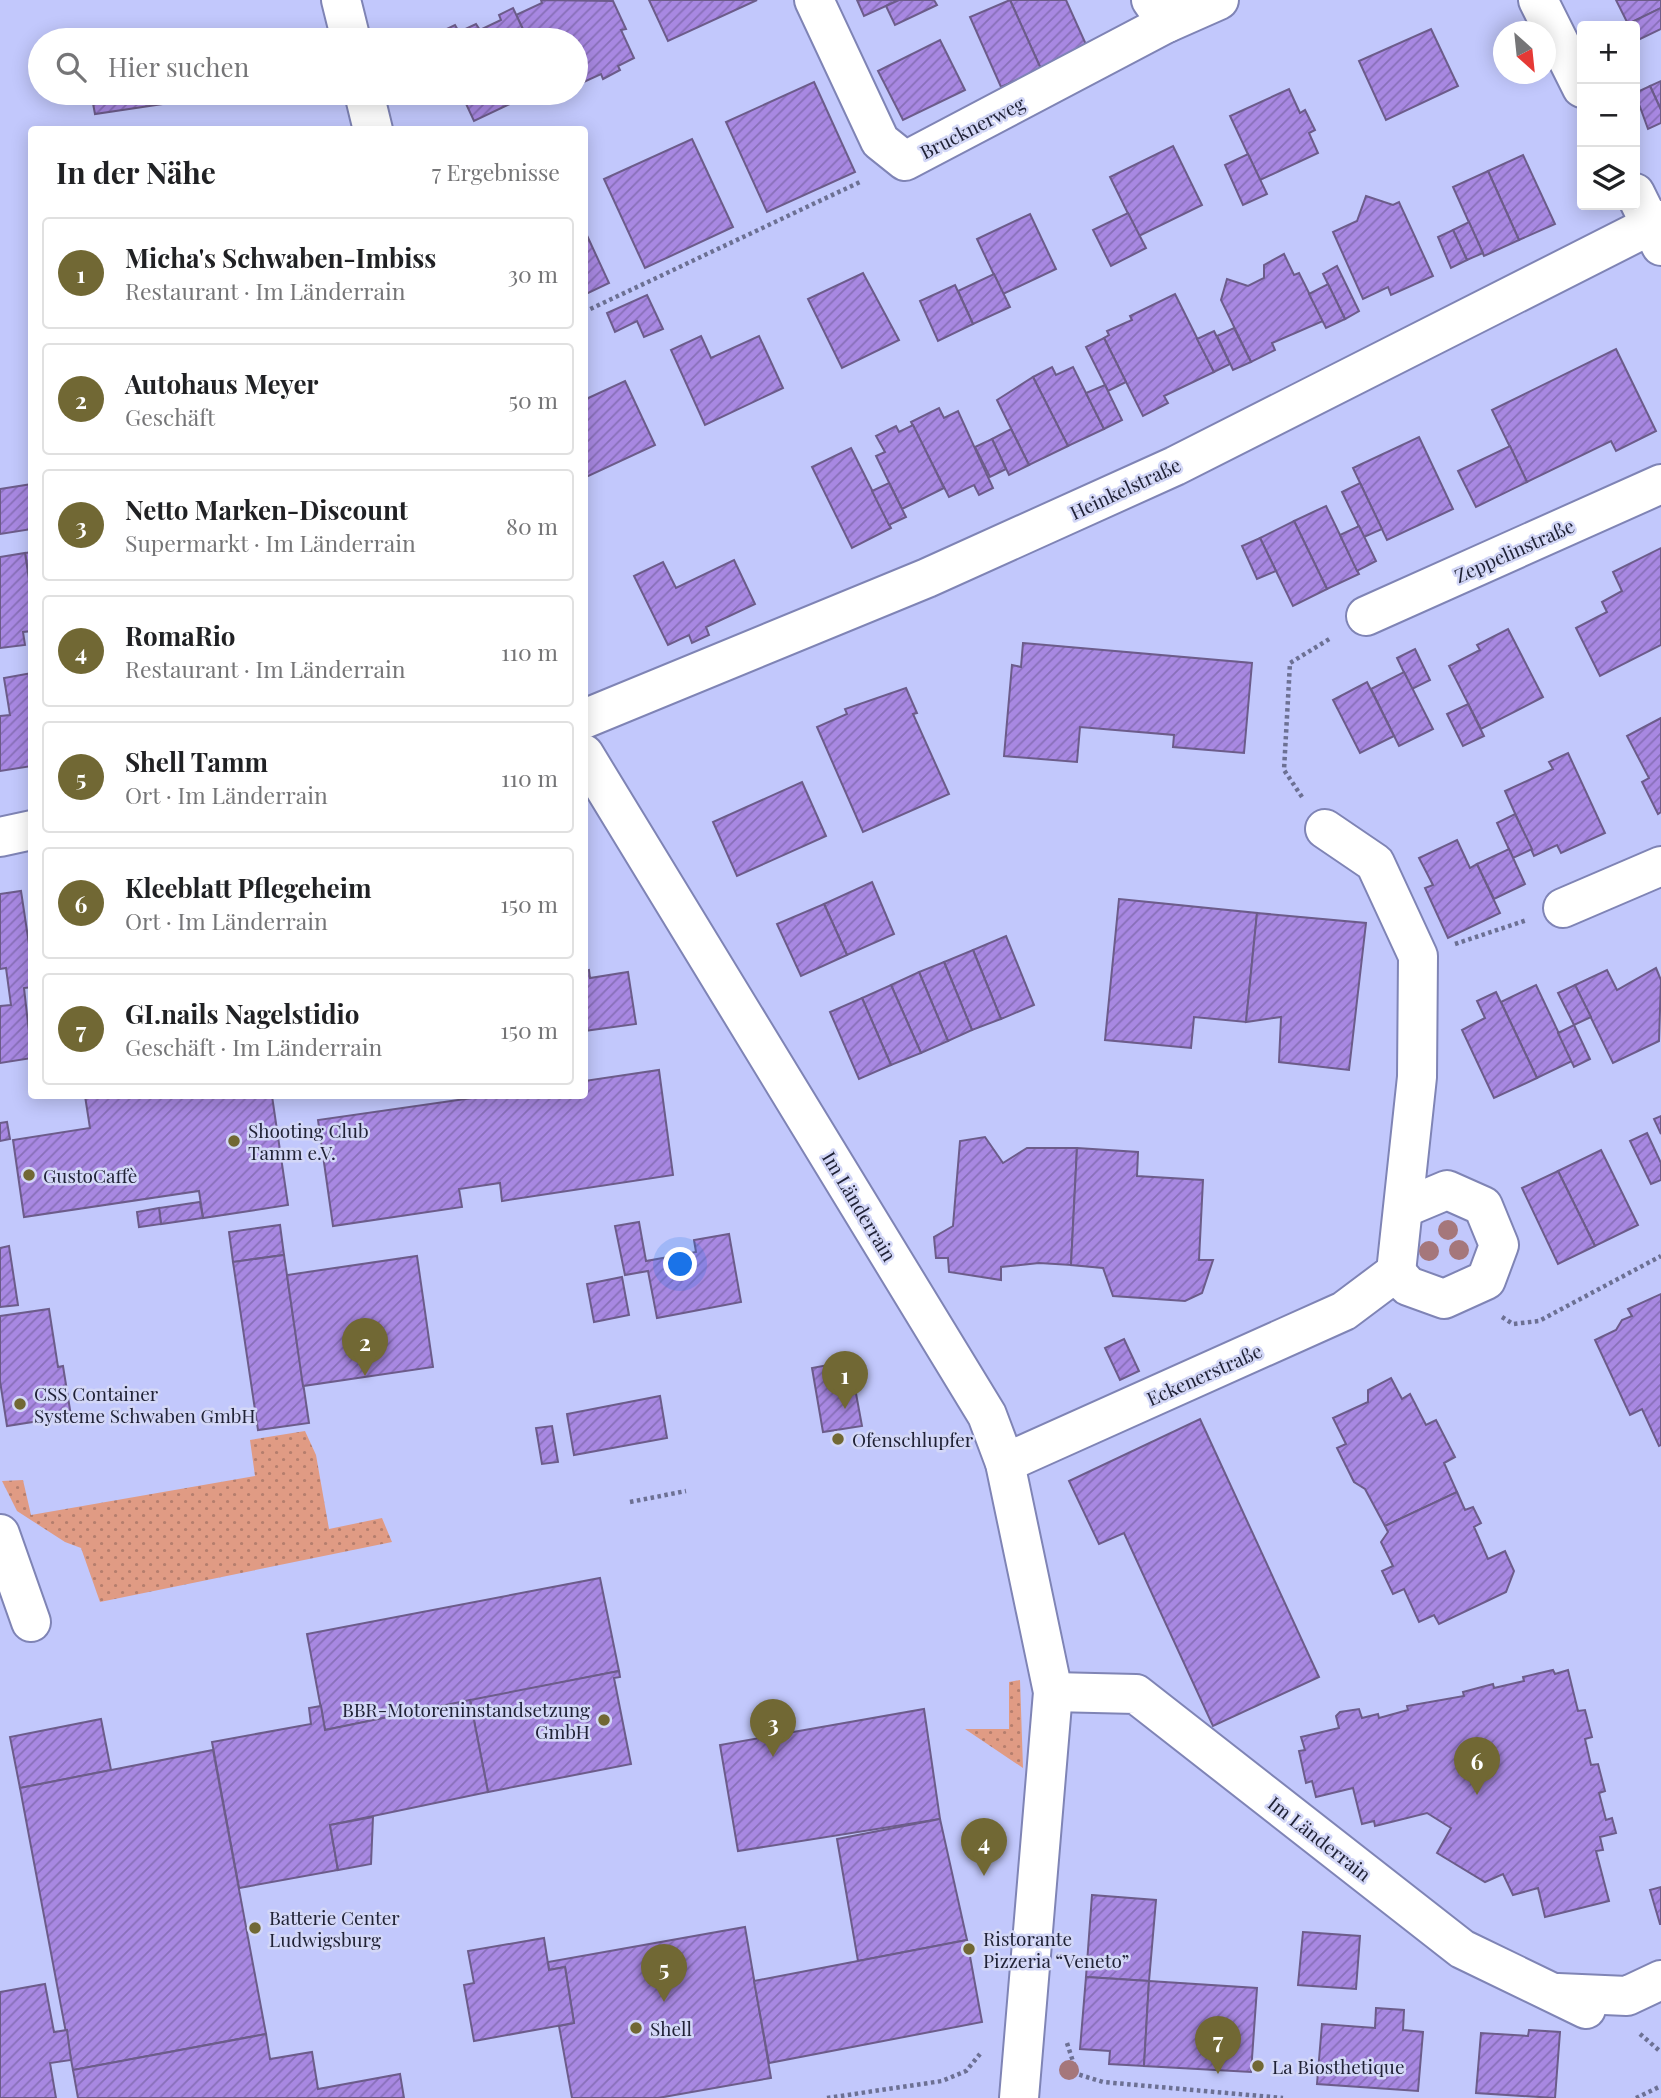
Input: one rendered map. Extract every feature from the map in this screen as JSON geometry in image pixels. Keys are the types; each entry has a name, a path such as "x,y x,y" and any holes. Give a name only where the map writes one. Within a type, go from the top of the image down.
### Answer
{"street":[{"path":"341,0 348,28"},
{"name":"Brucknerweg","path":"814,0 880,141 905,161 1159,11 1219,0"},
{"path":"1538,0 1580,84"},
{"path":"367,105 372,126"},
{"name":"Heinkelstraße","path":"588,717 927,578 1175,466 1652,221"},
{"name":"Zeppelinstraße","path":"1366,616 1661,484"},
{"name":"Im Länderrain","path":"588,761 986,1415 1005,1463 1053,1692 1019,2098"},
{"path":"1325,829 1375,863 1418,956 1417,1077 1396,1272 1408,1286 1444,1299 1486,1280 1499,1245 1483,1206 1447,1190 1404,1208"},
{"path":"0,836 28,831"},
{"path":"1563,908 1661,866"},
{"name":"Eckenerstraße","path":"1005,1463 1344,1311 1396,1272"},
{"path":"0,1534 31,1622"},
{"name":"Im Länderrain","path":"1053,1692 1136,1693 1462,1950 1569,2001 1627,1996 1661,1980"}],"path":[{"path":"588,310 905,161"},
{"path":"1325,829 1284,769 1290,663 1366,616"},
{"path":"1418,956 1563,908"},
{"path":"1474,1286 1492,1311 1513,1324 1539,1321 1661,1256"},
{"path":"631,1502 686,1491"},
{"path":"827,2098 942,2081 966,2071 980,2056 990,2028 1063,2030 1077,2074 1103,2082 1283,2098"},
{"path":"1636,2098 1661,2086"}],"shaded area":[{"path":"305,1431 316,1455 329,1529 382,1518 392,1542 100,1602 81,1548 65,1542 17,1511 2,1481 23,1480 31,1515 255,1476 250,1440"},
{"path":"1020,1680 1023,1768 965,1729 1009,1729 1009,1682"}],"building":[{"path":"541,0 613,1 626,29 621,30 634,58 618,66 620,70 603,79 601,74 588,80 588,28 522,28 516,15 542,3"},
{"path":"649,0 757,0 668,41"},
{"path":"857,0 899,0 864,16"},
{"path":"899,0 934,0 937,5 895,25 886,6"},
{"path":"1010,0 1066,0 1088,49 1041,69"},
{"path":"1010,0 1041,69 1001,87 970,17"},
{"path":"1616,0 1661,0 1661,8 1634,21 1626,21"},
{"path":"513,8 522,28 484,28 501,20 499,15"},
{"path":"1661,8 1661,29 1640,39 1640,21 1634,21"},
{"path":"1431,29 1458,86 1386,120 1359,61"},
{"path":"940,40 965,90 903,120 878,71"},
{"path":"1661,81 1661,110 1650,86"},
{"path":"814,82 855,172 767,212 726,122"},
{"path":"1650,86 1661,110 1661,123 1648,129 1640,107 1640,91"},
{"path":"1289,89 1300,113 1305,110 1315,130 1309,133 1318,153 1260,180 1230,116"},
{"path":"93,105 156,105 95,114"},
{"path":"467,105 508,105 474,121"},
{"path":"692,139 733,227 645,268 604,179"},
{"path":"1173,146 1202,205 1139,236 1110,177"},
{"path":"1248,154 1267,194 1243,205 1225,165"},
{"path":"1523,155 1555,224 1519,240 1488,171"},
{"path":"1488,171 1519,240 1484,256 1453,187"},
{"path":"1366,196 1393,205 1399,202 1433,276 1391,295 1388,287 1363,299 1333,232 1357,221"},
{"path":"1128,213 1146,248 1111,266 1093,230"},
{"path":"1030,214 1056,269 1003,294 977,239"},
{"path":"1469,222 1483,253 1467,260 1453,230"},
{"path":"1453,230 1467,260 1451,268 1438,237"},
{"path":"588,238 609,283 588,293"},
{"path":"1284,254 1294,275 1299,273 1323,321 1272,343 1275,350 1251,362 1221,300 1227,279 1248,286 1264,278 1264,265"},
{"path":"1337,266 1359,311 1345,319 1323,274"},
{"path":"863,273 899,340 842,368 808,299"},
{"path":"994,274 1010,307 973,324 958,291"},
{"path":"1328,284 1345,319 1326,328 1309,294"},
{"path":"955,285 973,324 938,341 920,301"},
{"path":"1175,294 1214,372 1164,396 1168,403 1143,416 1104,338 1109,335 1107,331 1132,320 1130,316"},
{"path":"647,295 663,329 644,337 637,321 615,332 607,313"},
{"path":"1234,328 1251,362 1233,370 1217,336"},
{"path":"1214,331 1230,364 1214,372 1197,339"},
{"path":"701,336 711,358 759,336 783,388 705,425 671,350"},
{"path":"1104,338 1126,382 1108,391 1086,347"},
{"path":"1616,349 1656,431 1616,451 1611,441 1527,482 1492,410"},
{"path":"1052,367 1056,375 1073,367 1104,429 1068,446 1033,377"},
{"path":"1033,377 1068,446 1029,465 997,400"},
{"path":"625,381 655,445 588,476 588,398"},
{"path":"1105,385 1122,420 1104,429 1086,393"},
{"path":"939,408 944,418 958,411 993,488 979,495 974,485 949,497 911,422"},
{"path":"913,425 944,488 902,509 876,456 885,452 876,436 896,426 899,432"},
{"path":"1011,429 1029,465 1009,475 992,439"},
{"path":"1419,437 1453,509 1387,540 1353,468"},
{"path":"992,439 1006,469 990,477 975,447"},
{"path":"1510,446 1527,482 1476,507 1458,471"},
{"path":"851,448 891,528 852,548 812,467"},
{"path":"889,483 906,517 889,525 872,491"},
{"path":"1360,483 1382,529 1364,537 1342,492"},
{"path":"28,485 28,530 0,534 0,489"},
{"path":"1326,506 1359,574 1327,589 1294,521"},
{"path":"1294,521 1327,589 1293,606 1260,538"},
{"path":"1359,526 1376,561 1357,571 1340,535"},
{"path":"1260,538 1276,571 1257,579 1242,546"},
{"path":"1661,548 1661,645 1600,676 1576,628 1607,612 1602,602 1622,591 1613,572"},
{"path":"25,553 28,573 28,631 23,632 25,645 0,648 0,557"},
{"path":"734,560 755,604 706,627 709,635 692,643 689,635 668,645 634,576 663,562 676,588"},
{"path":"1508,629 1543,697 1481,729 1449,666 1480,650 1477,645"},
{"path":"1023,643 1252,663 1244,753 1173,747 1174,735 1080,727 1077,762 1004,756 1012,665 1021,667"},
{"path":"1415,649 1430,680 1412,689 1397,658"},
{"path":"1404,672 1433,729 1399,746 1371,689"},
{"path":"28,674 28,767 0,771 0,716 10,715 4,678"},
{"path":"1367,682 1394,736 1360,753 1333,700"},
{"path":"906,688 917,713 913,714 949,794 863,832 817,727 847,714 845,709"},
{"path":"1468,704 1484,736 1463,746 1447,714"},
{"path":"1661,718 1661,812 1658,814 1642,782 1649,778 1627,736"},
{"path":"1568,753 1605,833 1561,853 1557,845 1534,856 1505,791 1553,769 1549,762"},
{"path":"802,782 826,836 737,876 713,822"},
{"path":"1515,814 1532,849 1513,858 1497,823"},
{"path":"1457,840 1470,868 1477,864 1500,913 1448,938 1425,888 1433,885 1419,858"},
{"path":"1509,849 1525,884 1494,899 1477,864"},
{"path":"872,882 894,934 847,955 824,904"},
{"path":"21,891 28,937 28,988 24,988 28,1059 0,1063 0,1006 11,1005 6,968 0,969 0,894"},
{"path":"1119,899 1257,913 1246,1022 1194,1017 1191,1048 1105,1040"},
{"path":"824,904 847,955 801,976 777,924"},
{"path":"1257,913 1366,923 1349,1070 1279,1062 1281,1017 1246,1022"},
{"path":"1006,936 1034,1005 1001,1019 973,950"},
{"path":"973,950 1001,1019 972,1030 944,962"},
{"path":"944,962 972,1030 948,1041 919,972"},
{"path":"1656,968 1661,980 1659,1041 1613,1063 1575,985 1607,970 1617,990"},
{"path":"588,970 590,978 628,972 636,1024 588,1030"},
{"path":"919,972 948,1041 921,1053 891,985"},
{"path":"891,985 921,1053 891,1065 862,998"},
{"path":"1536,985 1572,1061 1537,1078 1501,1002"},
{"path":"1575,985 1591,1017 1574,1025 1558,993"},
{"path":"1496,992 1537,1078 1494,1098 1462,1030 1485,1018 1477,1001"},
{"path":"862,998 891,1065 859,1079 830,1012"},
{"path":"1574,1025 1590,1059 1574,1067 1558,1033"},
{"path":"659,1070 673,1175 502,1201 500,1183 459,1189 462,1207 333,1226 318,1120 465,1099 588,1099 588,1080"},
{"path":"85,1099 272,1099 288,1205 203,1218 199,1191 24,1217 13,1140 90,1128"},
{"path":"1661,1116 1661,1134 1654,1119"},
{"path":"7,1122 10,1139 0,1141 0,1123"},
{"path":"1647,1133 1661,1163 1661,1180 1651,1184 1630,1141"},
{"path":"985,1137 1003,1163 1027,1148 1077,1148 1071,1265 1039,1263 1001,1267 1001,1280 949,1272 948,1258 936,1258 934,1237 953,1226 960,1141"},
{"path":"1077,1148 1138,1152 1137,1176 1203,1180 1199,1260 1213,1260 1202,1293 1185,1301 1113,1296 1103,1268 1071,1265"},
{"path":"1601,1150 1638,1225 1595,1246 1558,1171"},
{"path":"1558,1171 1595,1246 1558,1264 1522,1188"},
{"path":"200,1202 203,1218 161,1224 159,1208"},
{"path":"159,1208 161,1224 139,1227 137,1212"},
{"path":"639,1222 646,1261 696,1252 694,1240 729,1234 741,1302 657,1318 648,1271 625,1275 615,1226"},
{"path":"280,1225 284,1255 233,1262 229,1232"},
{"path":"9,1246 18,1305 0,1307 0,1248"},
{"path":"284,1255 309,1423 258,1430 233,1262"},
{"path":"417,1256 433,1367 303,1386 287,1275"},
{"path":"622,1277 629,1315 594,1322 587,1284"},
{"path":"1661,1294 1659,1446 1642,1409 1630,1415 1595,1340 1616,1330 1622,1320 1632,1316 1628,1309"},
{"path":"49,1309 58,1367 63,1366 71,1416 7,1426 0,1381 0,1316"},
{"path":"1124,1339 1139,1371 1120,1380 1105,1348"},
{"path":"850,1361 862,1426 823,1432 812,1368"},
{"path":"1391,1378 1402,1399 1410,1394 1426,1425 1436,1420 1455,1457 1444,1463 1457,1492 1385,1526 1365,1489 1354,1482 1337,1448 1346,1444 1333,1418 1368,1402 1368,1390"},
{"path":"660,1396 667,1438 574,1455 567,1414"},
{"path":"1200,1419 1319,1677 1213,1726 1124,1533 1099,1544 1069,1481"},
{"path":"552,1426 558,1462 542,1464 536,1428"},
{"path":"1457,1492 1465,1510 1473,1507 1481,1523 1474,1527 1488,1559 1505,1551 1514,1571 1506,1592 1439,1624 1434,1615 1419,1622 1404,1589 1393,1594 1382,1571 1393,1566 1381,1542 1388,1532 1385,1526"},
{"path":"600,1578 619,1671 325,1730 307,1634"},
{"path":"1553,1670 1555,1674 1568,1670 1578,1711 1585,1710 1592,1737 1585,1739 1591,1765 1598,1764 1605,1791 1599,1793 1606,1820 1612,1818 1616,1833 1600,1837 1603,1850 1596,1851 1609,1901 1545,1917 1538,1888 1513,1895 1503,1874 1485,1882 1437,1853 1451,1828 1427,1813 1375,1826 1374,1821 1362,1824 1353,1788 1316,1797 1312,1781 1306,1783 1299,1751 1305,1750 1301,1737 1339,1728 1336,1716 1340,1712 1359,1709 1362,1718 1378,1714 1379,1718 1408,1710 1407,1706 1464,1696 1463,1692 1493,1684 1494,1688 1524,1681 1523,1677"},
{"path":"619,1671 620,1677 614,1678 631,1764 488,1792 470,1700"},
{"path":"470,1700 488,1792 330,1825 338,1870 239,1888 212,1742 311,1724 309,1708 321,1706 325,1730"},
{"path":"924,1709 940,1819 738,1851 720,1745"},
{"path":"101,1719 111,1770 20,1788 10,1737"},
{"path":"213,1750 266,2034 73,2070 20,1788"},
{"path":"373,1817 371,1864 338,1870 330,1825"},
{"path":"940,1819 967,1940 858,1961 837,1839"},
{"path":"1661,1887 1661,1924 1660,1924 1650,1890"},
{"path":"1092,1895 1156,1900 1149,1981 1086,1977"},
{"path":"745,1927 771,2078 658,2098 572,2098 559,2026 574,2023 565,1967 549,1970 548,1962"},
{"path":"1303,1932 1360,1936 1356,1989 1298,1985"},
{"path":"544,1938 549,1970 565,1967 574,2023 474,2041 464,1985 474,1983 468,1951"},
{"path":"967,1940 982,2022 769,2063 754,1981"},
{"path":"1086,1977 1149,1981 1144,2066 1109,2064 1110,2051 1080,2049"},
{"path":"1149,1981 1257,1988 1251,2072 1144,2066"},
{"path":"45,1984 54,2032 67,2030 71,2060 50,2063 56,2098 0,2098 0,1992"},
{"path":"1376,2008 1404,2010 1403,2030 1423,2032 1418,2091 1317,2084 1322,2024 1375,2028"},
{"path":"1529,2030 1560,2032 1555,2098 1476,2093 1481,2033 1528,2036"},
{"path":"266,2034 270,2059 312,2052 318,2089 400,2074 404,2098 78,2098 73,2070"}],"place":[{"name":"Shooting Club Tamm e.V.","path":"234,1141"},
{"name":"GustoCaffè","path":"29,1175"},
{"name":"Autohaus Meyer","path":"365,1376"},
{"name":"CSS Container Systeme Schwaben GmbH","path":"20,1404"},
{"name":"Micha's Schwaben-Imbiss","path":"845,1409"},
{"name":"Ofenschlupfer","path":"838,1439"},
{"name":"BBR-Motoreninstandsetzung GmbH","path":"604,1720"},
{"name":"Netto Marken-Discount","path":"773,1757"},
{"name":"Kleeblatt Pflegeheim","path":"1477,1795"},
{"name":"RomaRio","path":"984,1876"},
{"name":"Batterie Center Ludwigsburg","path":"255,1928"},
{"name":"Ristorante Pizzeria “Veneto”","path":"969,1949"},
{"name":"Shell Tamm","path":"664,2002"},
{"name":"Shell","path":"636,2028"},
{"name":"La Biosthetique","path":"1258,2066"},
{"name":"GI.nails Nagelstidio","path":"1218,2074"}]}
